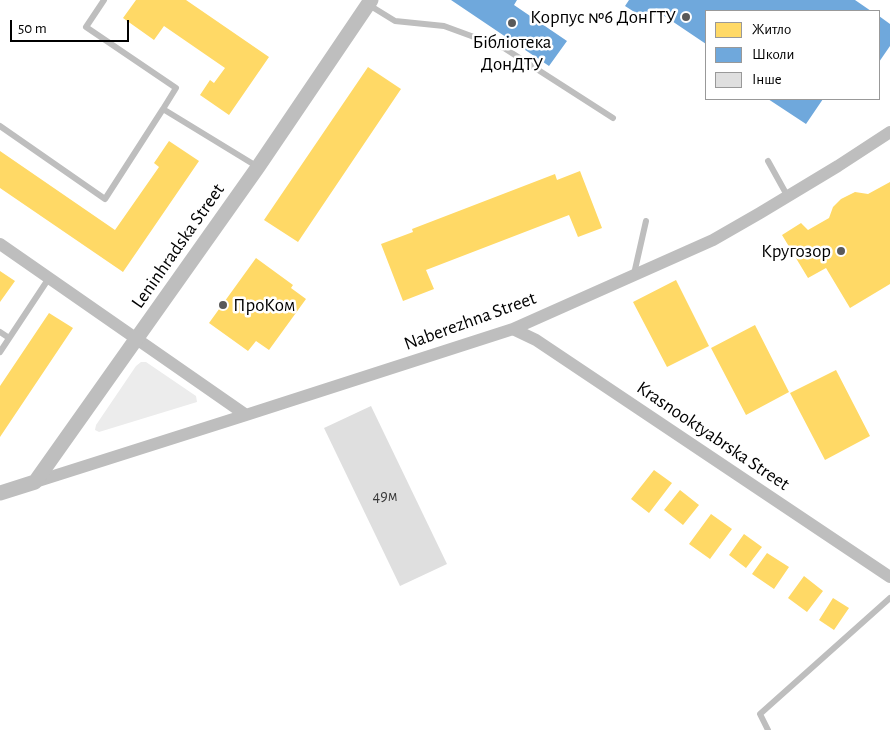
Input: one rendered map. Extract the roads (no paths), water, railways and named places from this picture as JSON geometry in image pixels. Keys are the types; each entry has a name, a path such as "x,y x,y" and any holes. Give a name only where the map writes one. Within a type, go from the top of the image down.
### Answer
{"street":[{"name":"Leninhradska Street","path":"35,482 258,167 369,2"},
{"name":"Naberezhna Street","path":"35,482 513,329 713,240 788,197 890,132"},
{"path":"0,244 246,415"},
{"name":"Krasnooktyabrska Street","path":"513,329 536,340 890,577"},
{"path":"0,493 35,482"}],"lane":[{"path":"0,126 105,199 176,88 86,27 104,0"},
{"path":"369,2 395,21 444,26 504,48 613,118"},
{"path":"163,109 258,167"},
{"path":"768,161 788,197"},
{"path":"634,275 646,221"},
{"path":"0,352 49,278"},
{"path":"0,332 9,338"},
{"path":"768,730 760,714 890,598"}],"place":[{"name":"Корпус №6 ДонГТУ","path":"686,17"},
{"name":"Бібліотека ДонДТУ","path":"512,23"},
{"name":"Кругозор","path":"841,251"},
{"name":"ПроКом","path":"223,305"}]}
